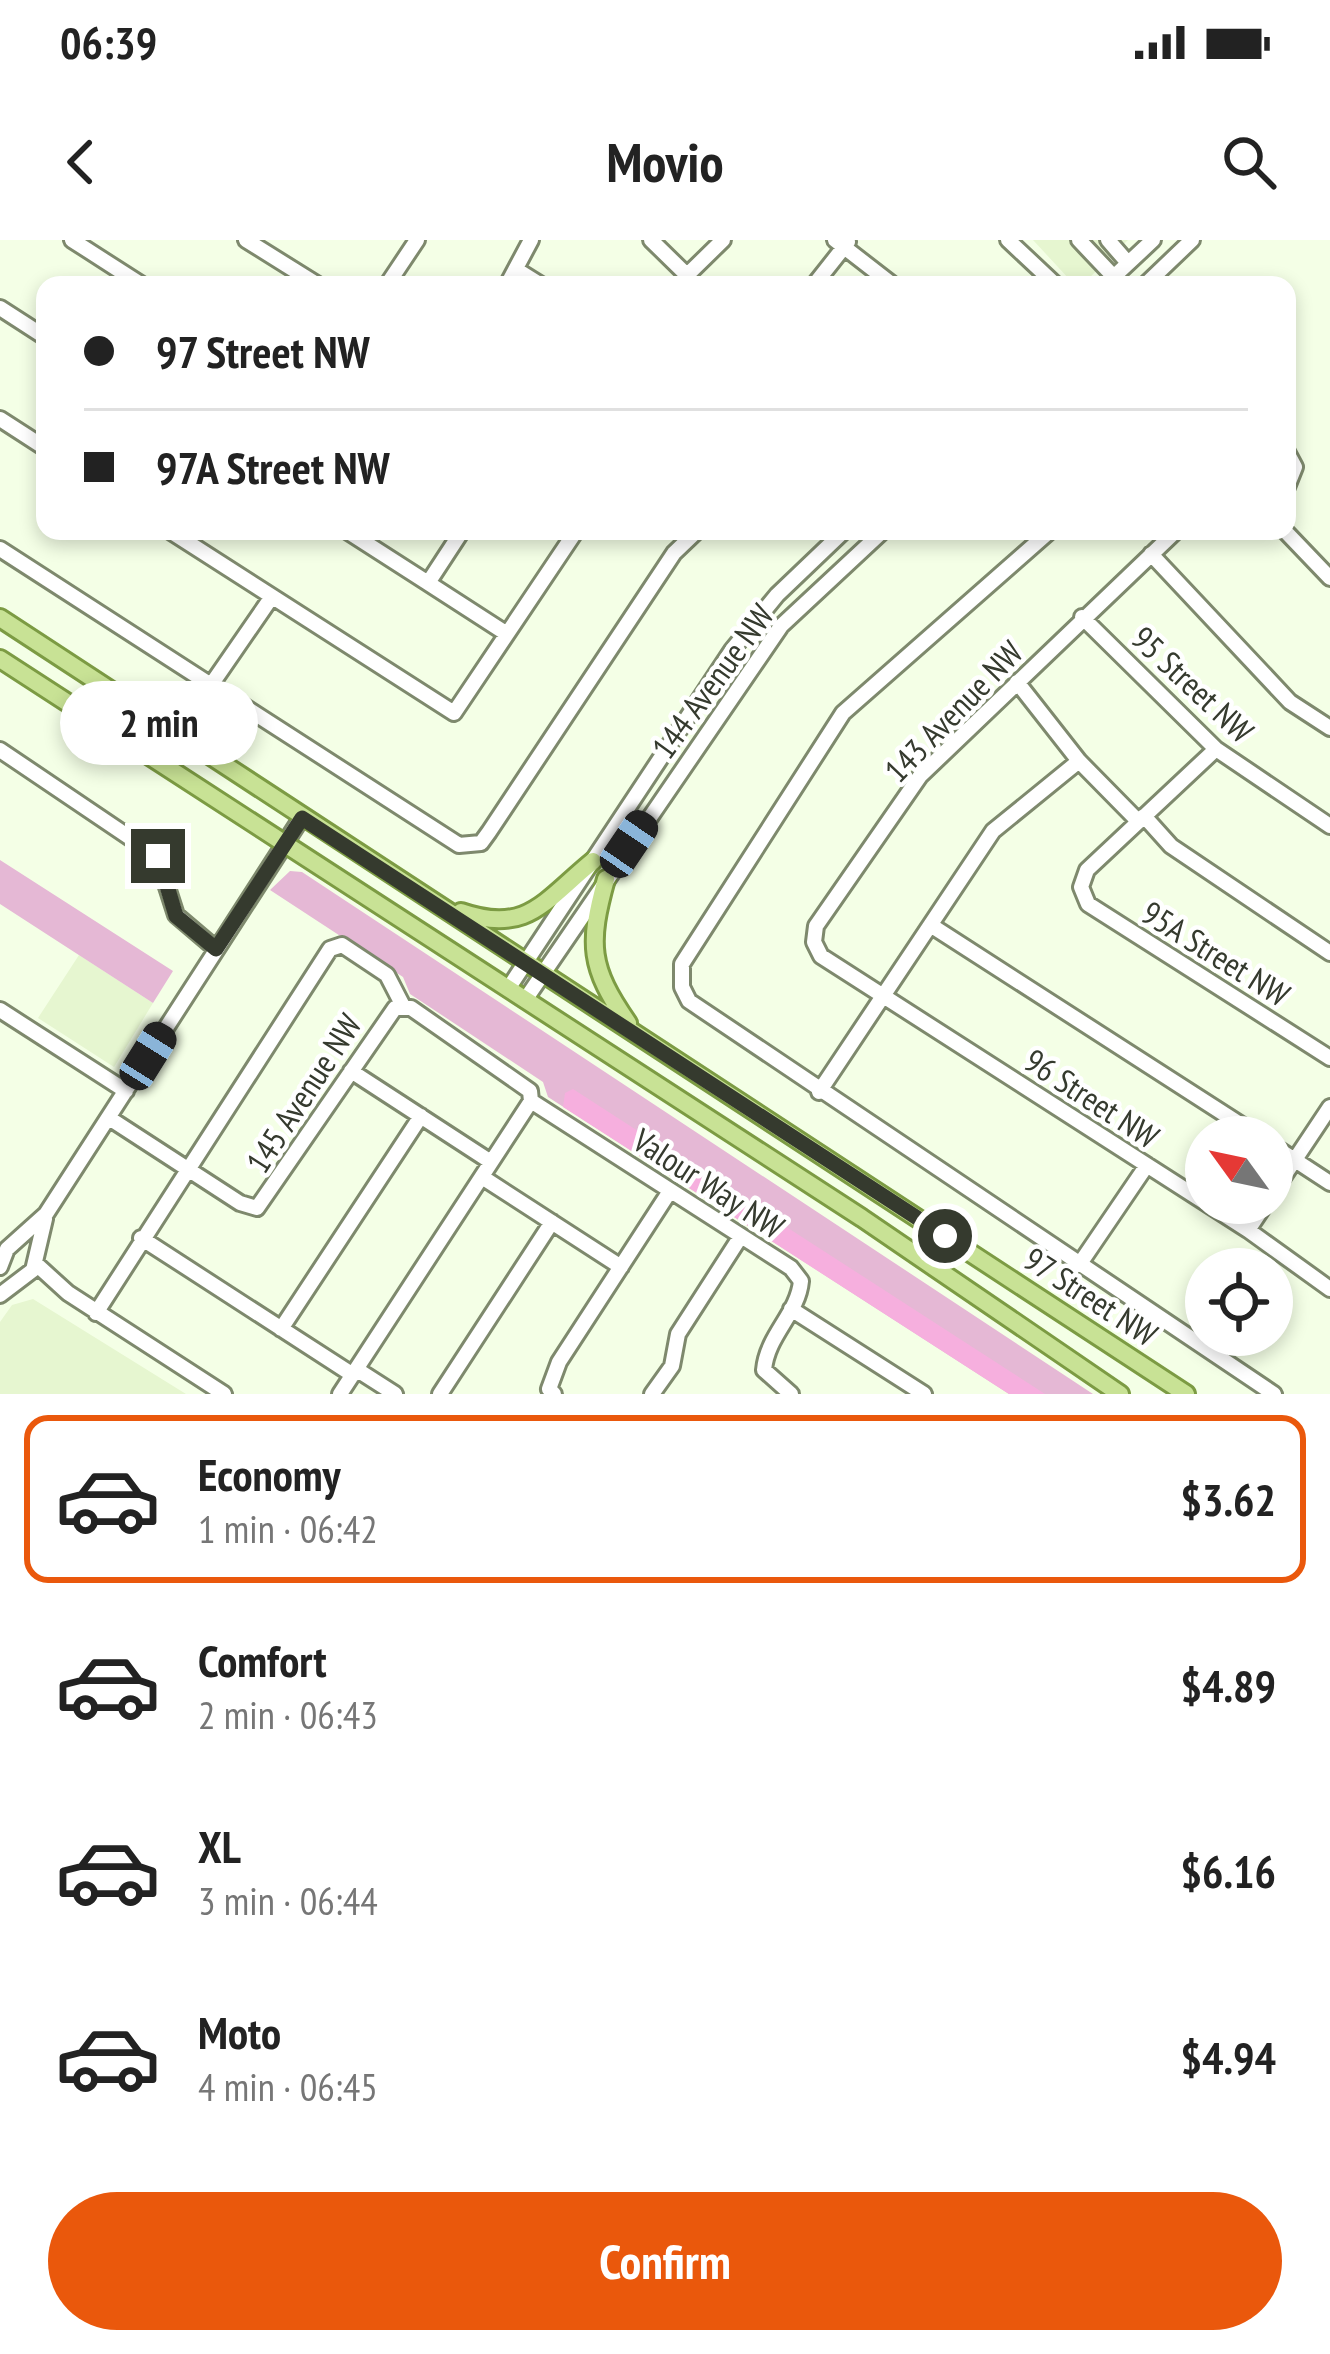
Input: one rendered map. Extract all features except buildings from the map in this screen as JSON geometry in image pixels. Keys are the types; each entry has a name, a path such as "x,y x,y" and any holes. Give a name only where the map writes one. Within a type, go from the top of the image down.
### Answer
{"main road":[{"name":"97 Street NW","path":"0,618 1184,1393"},
{"name":"97 Street NW","path":"0,659 1120,1394"},
{"path":"434,904 492,923 512,922 534,911 592,861"},
{"path":"606,879 592,954 605,990 636,1034"}],"street":[{"path":"72,240 90,246 130,276"},
{"path":"246,240 304,276"},
{"path":"393,276 417,240"},
{"path":"513,276 531,240"},
{"path":"651,240 682,276"},
{"path":"692,276 723,240"},
{"path":"1009,240 1047,276"},
{"path":"1079,240 1106,276"},
{"path":"1108,240 1143,248"},
{"path":"1127,240 1143,248"},
{"path":"1154,276 1192,240"},
{"path":"820,276 843,242 882,276"},
{"path":"1115,276 1143,248"},
{"path":"517,270 527,276"},
{"path":"0,308 36,331"},
{"path":"0,419 36,442"},
{"path":"184,540 454,713 570,540"},
{"path":"360,540 507,634"},
{"path":"428,584 456,540"},
{"path":"0,549 459,845 481,843 674,553 688,540"},
{"name":"144 Avenue NW","path":"508,989 732,650 777,595 835,540"},
{"name":"144 Avenue NW","path":"526,1000 781,626 873,540"},
{"path":"1040,540 843,713 682,964 689,1001 819,1093 1274,1394"},
{"name":"143 Avenue NW","path":"821,956 814,943 816,926 920,776 1166,540"},
{"path":"1294,540 1330,578"},
{"path":"1151,554 1290,702 1330,728"},
{"path":"211,685 272,598"},
{"name":"95 Street NW","path":"1082,617 1216,749 1330,826"},
{"path":"1017,682 1079,760 1171,846 1330,952"},
{"path":"1141,818 1216,749"},
{"path":"0,750 158,856 176,916 216,949"},
{"path":"819,1093 993,831 1079,760"},
{"path":"68,1293 19,1277 1,1264 12,1246 46,1214 302,818"},
{"name":"95A Street NW","path":"1141,818 1087,870 1082,887 1088,904 1330,1058"},
{"path":"932,926 1227,1116"},
{"name":"Valour Way NW","path":"187,1169 335,945 387,975 399,1007 791,1268 801,1281 790,1309"},
{"name":"96 Street NW","path":"821,956 1248,1230 1330,1289"},
{"name":"145 Avenue NW","path":"187,1169 257,1208 399,1007"},
{"path":"0,1010 126,1091"},
{"path":"351,1071 491,1162"},
{"path":"340,1394 531,1096"},
{"path":"1293,1163 1330,1107"},
{"path":"281,1328 422,1116"},
{"path":"96,1313 187,1169 109,1118"},
{"path":"1295,1160 1330,1183"},
{"path":"1079,1265 1147,1165"},
{"path":"482,1177 621,1267"},
{"path":"554,1394 549,1389 559,1362 670,1191"},
{"path":"0,1294 34,1260 46,1214"},
{"path":"440,1394 552,1222"},
{"path":"1248,1230 1252,1224"},
{"path":"662,1391 679,1334 741,1236"},
{"path":"141,1238 395,1394"},
{"path":"12,1246 27,1247 68,1293 224,1394"},
{"path":"790,1394 764,1370 766,1347 790,1309 924,1394"}],"shaded area":[{"path":"1033,240 1128,240 1091,276 1066,276"},
{"path":"0,860 173,971 153,1003 0,904"},
{"path":"290,871 302,872 1093,1394 1009,1394 548,1097 543,1082 410,994 403,977 270,890"},
{"path":"79,955 153,1003 114,1067 38,1018"},
{"path":"573,1089 1045,1394 1009,1394 563,1107 565,1093"},
{"path":"33,1299 186,1394 0,1394 0,1322 12,1305"}],"route":[{"path":"158,856 176,916 216,949 302,818 945,1236"}]}
